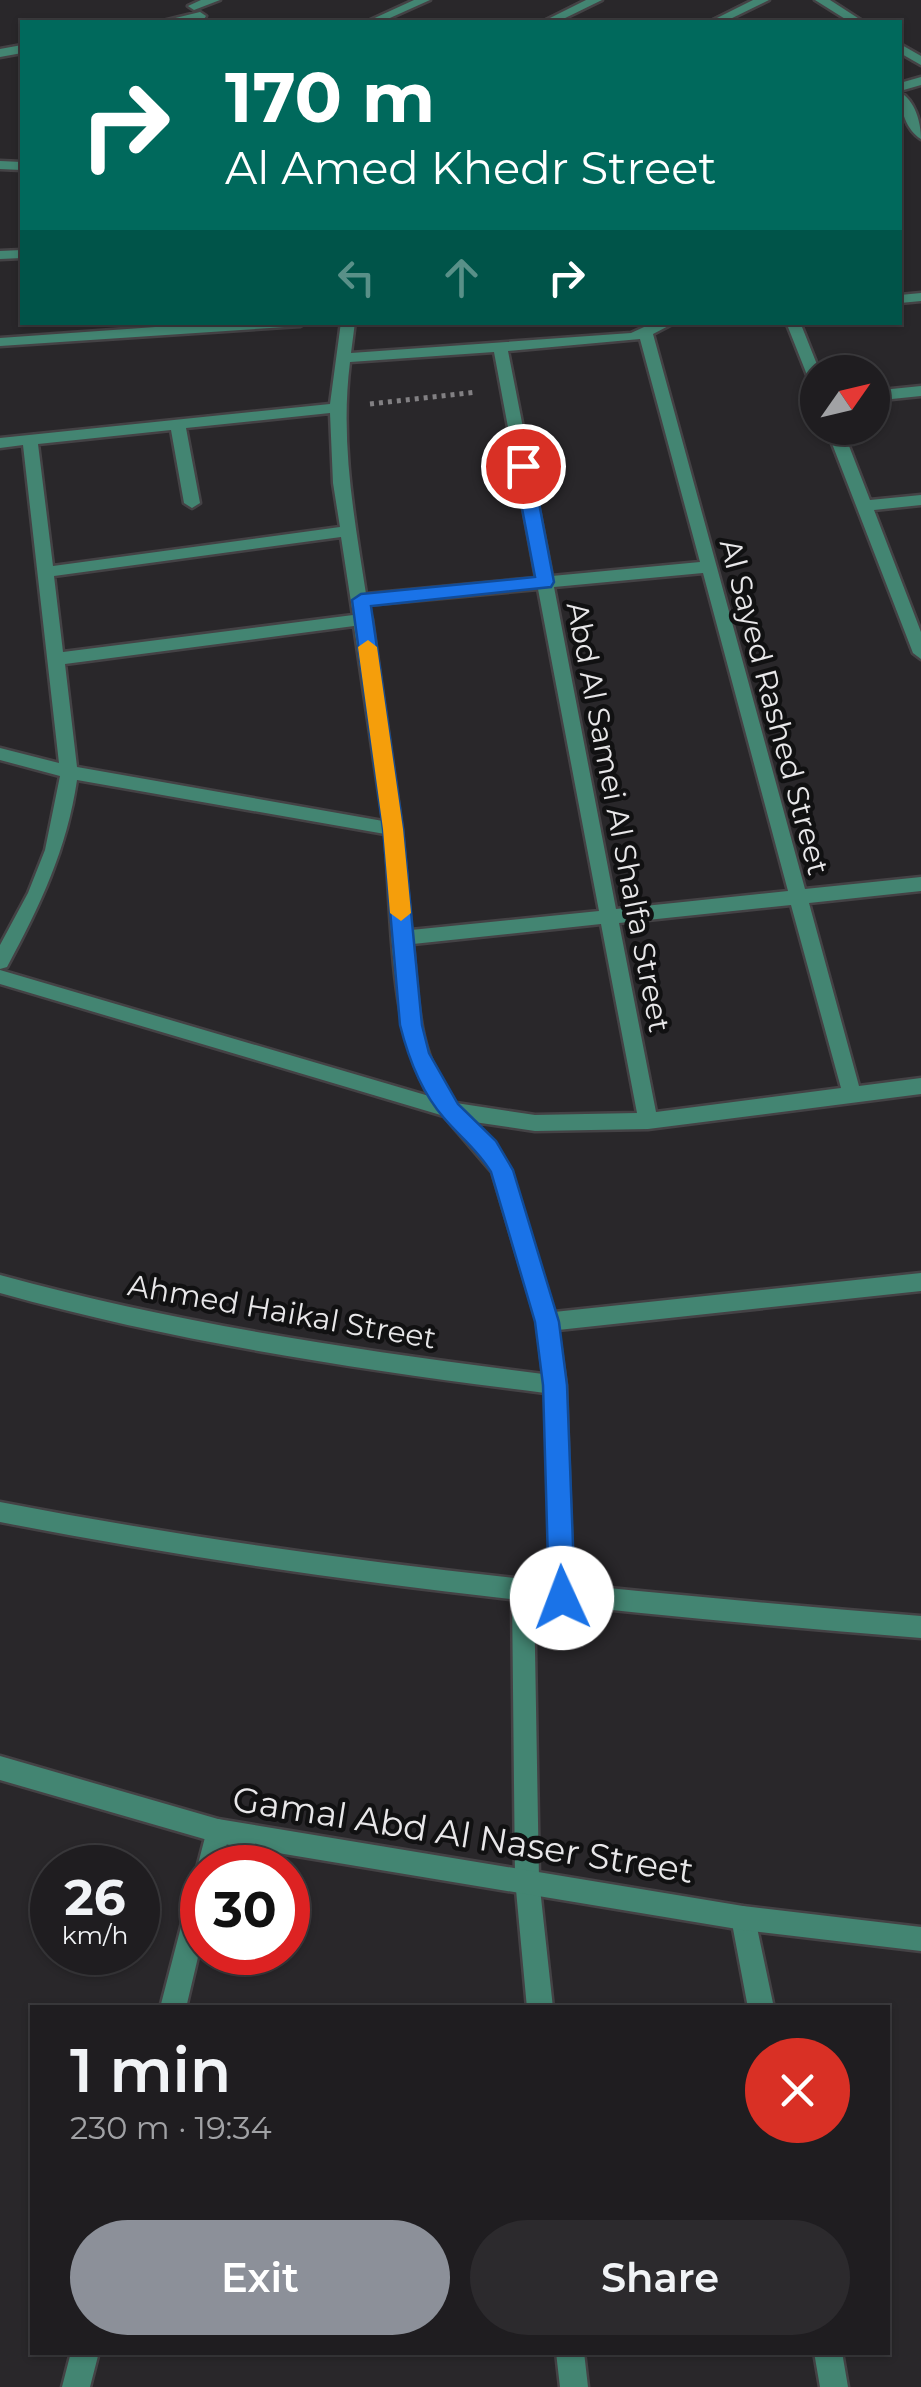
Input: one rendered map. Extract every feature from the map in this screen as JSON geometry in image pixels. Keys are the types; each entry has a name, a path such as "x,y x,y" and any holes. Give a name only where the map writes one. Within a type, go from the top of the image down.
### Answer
{"street":[{"path":"171,20 214,0"},
{"path":"377,20 424,0"},
{"path":"552,20 596,0"},
{"path":"719,20 763,0"},
{"path":"821,0 855,20"},
{"path":"902,100 921,136"},
{"path":"0,342 255,325"},
{"path":"348,325 337,408 346,532 362,610 393,829 411,1025 418,1055 450,1110 480,1138 501,1170 547,1322 555,1385 562,1598"},
{"path":"345,358 646,334 663,325"},
{"path":"795,325 807,355"},
{"name":"Al Sayed Rashed Street","path":"646,334 852,1095"},
{"name":"Abd Al Samei Al Shalfa Street","path":"500,346 648,1121"},
{"path":"890,394 921,391"},
{"path":"0,443 337,408"},
{"path":"178,425 192,503"},
{"path":"0,962 53,862 69,772 30,440"},
{"path":"841,445 913,612 921,653"},
{"path":"865,506 921,500"},
{"path":"45,572 346,532"},
{"path":"56,659 545,582 706,567"},
{"path":"0,754 69,772 393,829"},
{"path":"403,938 921,884"},
{"path":"0,977 450,1110 534,1123 648,1121 921,1086"},
{"path":"547,1322 921,1282"},
{"name":"Ahmed Haikal Street","path":"0,1284 182,1329 366,1362 555,1385"},
{"path":"0,1512 280,1564 562,1598 921,1627"},
{"path":"523,1594 527,1880 540,2005"},
{"name":"Gamal Abd Al Naser Street","path":"0,1768 218,1831 744,1918 921,1939"},
{"path":"215,1845 218,1831"},
{"path":"744,1918 760,2005"},
{"path":"174,2005 181,1975"},
{"path":"76,2387 84,2355"},
{"path":"570,2355 574,2387"},
{"path":"829,2355 834,2387"}],"path":[{"path":"337,408 508,388"}],"slow traffic":[{"path":"368,647 401,913"}],"route":[{"path":"523,466 545,582 361,600 393,829 411,1025 418,1055 450,1110 488,1147 501,1170 547,1322 555,1385 562,1598"}]}
